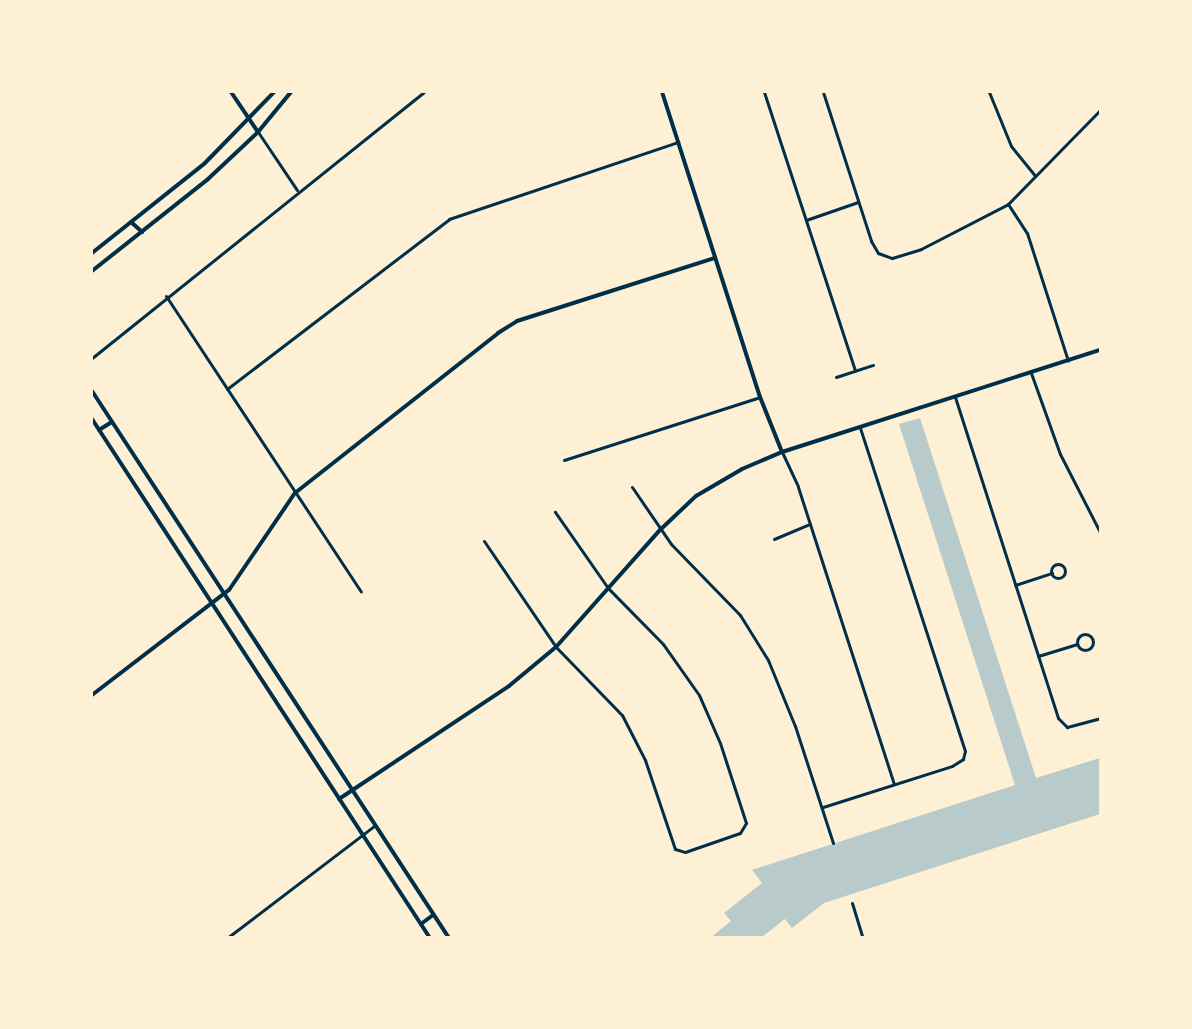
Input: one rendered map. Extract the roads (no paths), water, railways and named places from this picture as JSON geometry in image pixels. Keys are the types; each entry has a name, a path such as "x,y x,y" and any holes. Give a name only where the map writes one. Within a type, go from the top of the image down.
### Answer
{"street":[{"path":"231,92 297,191"},
{"path":"92,253 205,163 250,119 273,92"},
{"path":"92,271 234,154 258,132 291,92"},
{"path":"92,358 297,191 424,92"},
{"path":"662,92 760,397 810,525 894,784"},
{"path":"765,92 855,371"},
{"path":"823,92 858,202 878,253 899,258 1008,204 1101,110"},
{"path":"989,92 1011,146 1035,176"},
{"path":"227,389 449,219 678,142"},
{"path":"806,220 858,202"},
{"path":"1008,204 1027,233 1068,361"},
{"path":"131,222 142,232"},
{"path":"92,695 224,594 295,492 517,321 714,258"},
{"path":"166,296 361,592"},
{"path":"339,799 504,690 556,647 660,530 696,496 742,469 782,452 1101,350"},
{"path":"836,377 873,365"},
{"path":"1031,373 1060,454 1101,532"},
{"path":"92,391 449,938"},
{"path":"564,460 760,397"},
{"path":"955,397 1058,718 1064,725 1101,717"},
{"path":"92,419 430,938"},
{"path":"99,430 111,422"},
{"path":"823,807 958,763 964,751 860,428"},
{"path":"632,487 660,530 740,615 768,660 823,807 833,843"},
{"path":"484,541 556,647 625,720 645,760 675,849 685,852 740,833 746,823 711,718 687,675 663,644 608,588 555,512"},
{"path":"774,539 810,525"},
{"path":"1015,585 1052,573 1056,564 1065,568 1060,578 1052,573"},
{"path":"1038,656 1077,644 1083,634 1093,640 1086,650 1077,644"},
{"path":"226,938 374,826"},
{"path":"852,903 863,938"},
{"path":"421,924 434,915"}]}
